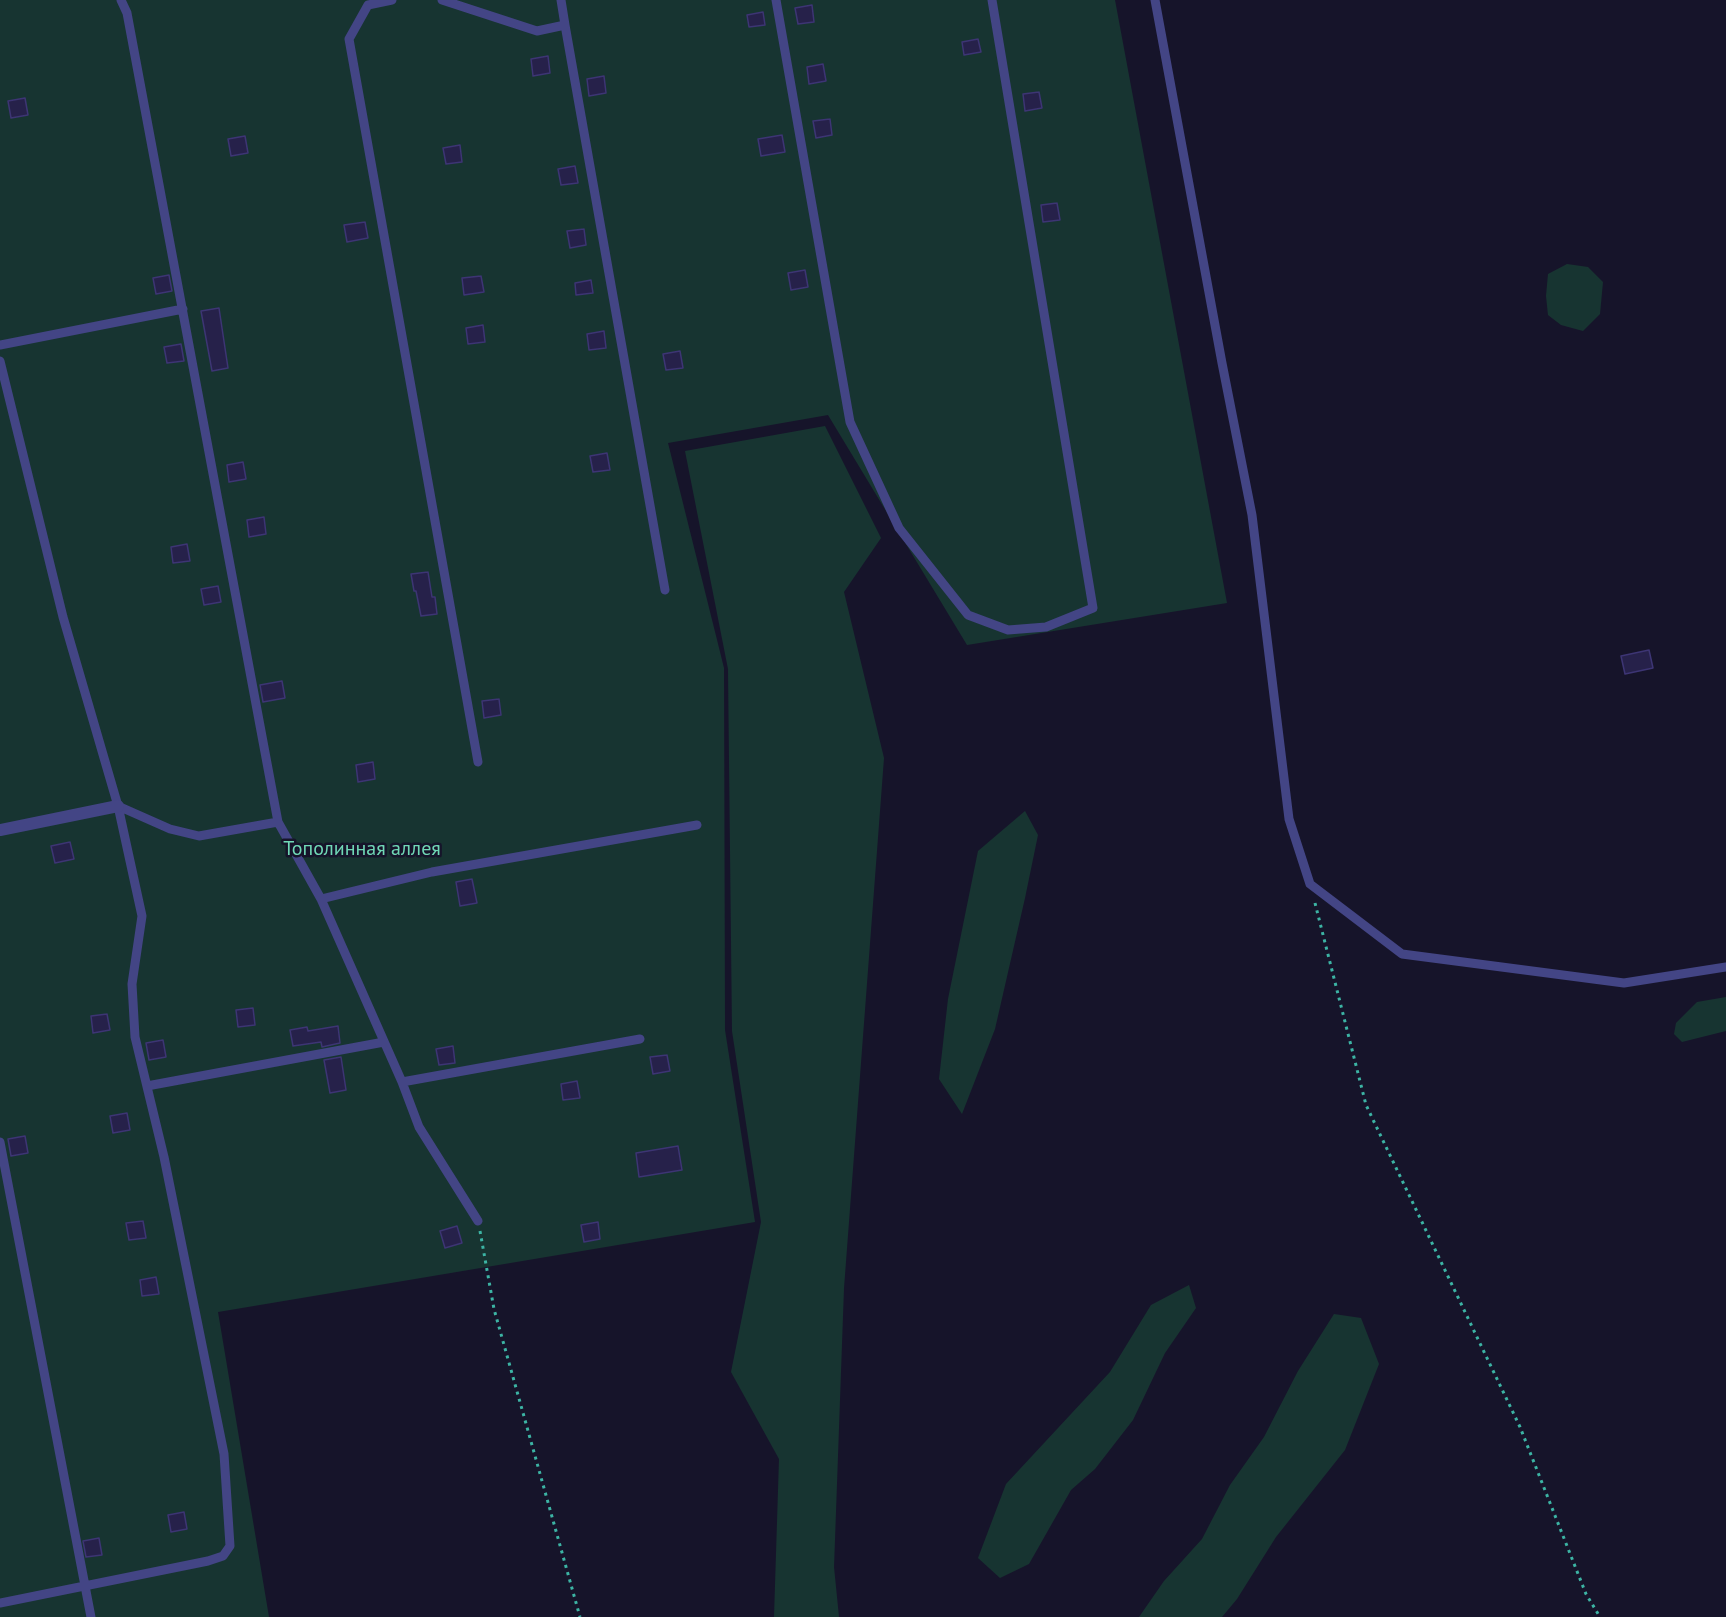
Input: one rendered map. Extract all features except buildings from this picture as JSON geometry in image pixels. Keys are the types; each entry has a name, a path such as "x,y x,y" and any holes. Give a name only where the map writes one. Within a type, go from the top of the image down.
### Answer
{"street":[{"path":"0,830 118,806"}],"lane":[{"path":"121,0 127,13 278,822 321,899 402,1082 419,1127 478,1221"},
{"path":"392,0 368,5 349,39 478,762"},
{"path":"442,0 537,31 565,24"},
{"path":"561,0 665,590"},
{"path":"776,0 850,422 900,528 968,615 1008,630 1046,627 1093,608 992,0"},
{"path":"1155,0 1219,351 1252,515 1289,819 1310,884 1402,954 1624,983 1726,967"},
{"path":"0,345 183,309"},
{"path":"0,363 63,617 118,806 142,916 132,984 135,1037 164,1157 224,1454 230,1546 223,1556 208,1561 0,1603"},
{"path":"118,806 170,829 199,836 278,822"},
{"path":"321,899 432,872 697,825"},
{"path":"402,1082 640,1039"},
{"path":"147,1086 384,1042"},
{"path":"0,1142 91,1617"}],"path":[{"path":"1310,884 1366,1105 1520,1427 1586,1594 1600,1617"},
{"path":"478,1221 494,1308 580,1617"}],"green space":[{"name":"Тополинная аллея","path":"0,0 1115,0 1227,603 967,645 828,415 668,443 724,668 725,1030 755,1222 218,1312 269,1617 0,1617"},
{"path":"1567,264 1588,267 1603,282 1600,314 1583,331 1561,325 1548,315 1546,296 1548,274"},
{"path":"825,426 881,538 844,592 884,758 844,1288 834,1567 839,1617 774,1617 779,1459 731,1372 761,1222 732,1031 728,669 685,451"},
{"path":"1025,811 1038,835 1025,898 995,1029 962,1114 939,1079 948,999 978,851"},
{"path":"1726,997 1726,1031 1682,1042 1674,1034 1676,1023 1697,1002"},
{"path":"1189,1285 1196,1308 1165,1353 1133,1420 1095,1469 1071,1490 1029,1564 1000,1578 978,1558 1006,1484 1110,1372 1151,1305"},
{"path":"1334,1314 1361,1318 1379,1364 1345,1450 1276,1537 1237,1599 1222,1617 1139,1617 1164,1581 1202,1539 1230,1485 1264,1437 1298,1371"}]}
